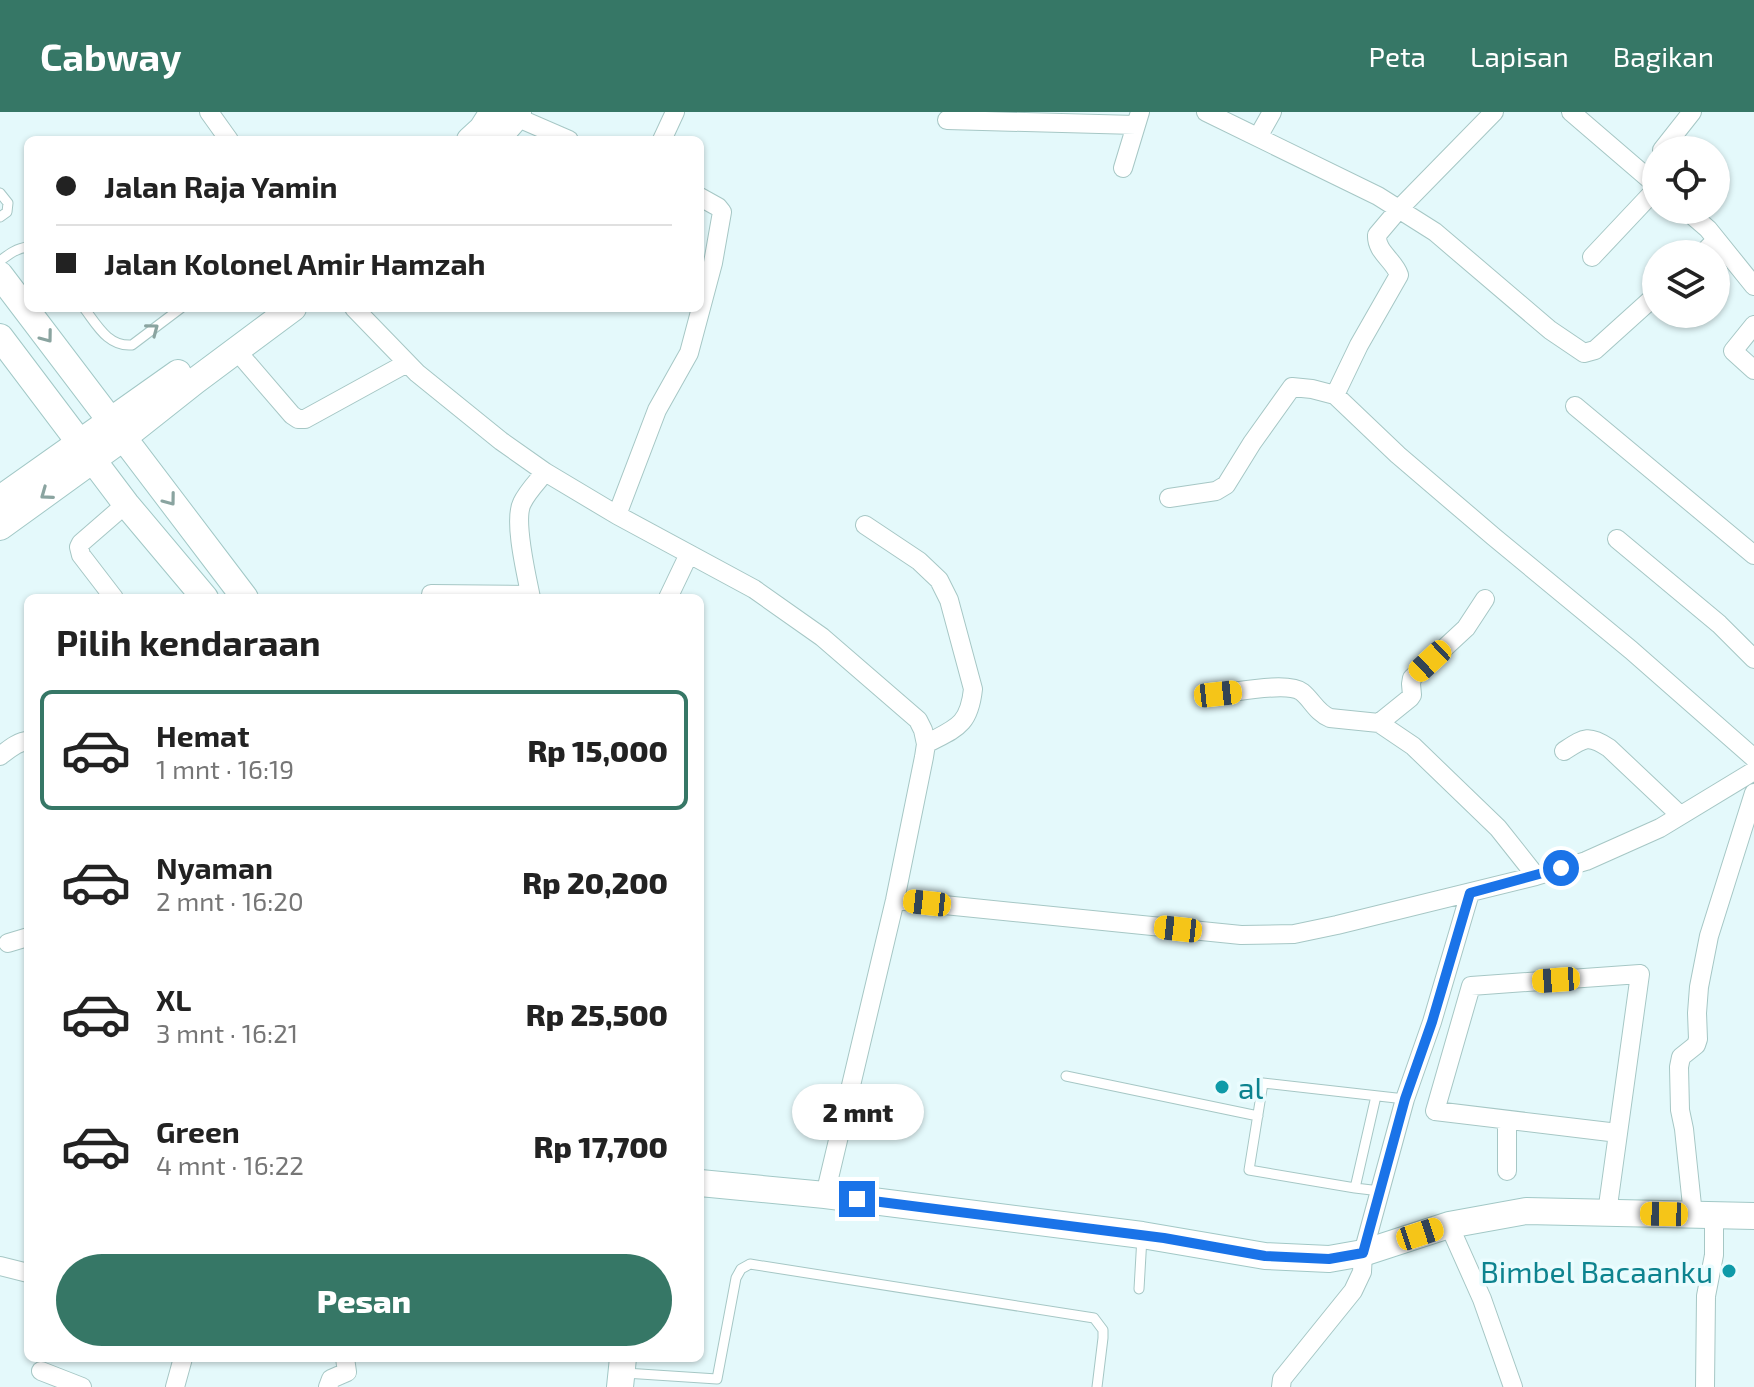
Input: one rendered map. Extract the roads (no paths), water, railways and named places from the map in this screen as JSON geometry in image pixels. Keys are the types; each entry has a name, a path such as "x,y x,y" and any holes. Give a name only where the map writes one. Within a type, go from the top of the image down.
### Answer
{"street":[{"path":"209,112 226,136"},
{"path":"664,136 675,112"},
{"path":"1206,112 1399,209 1435,232 1550,330 1584,353 1595,350 1642,308"},
{"path":"1258,137 1272,112"},
{"path":"1335,395 1359,345 1398,278 1399,271 1377,246 1377,235 1494,112"},
{"path":"1571,112 1642,174"},
{"path":"1673,136 1692,112"},
{"path":"474,136 509,114"},
{"path":"498,136 509,114"},
{"path":"509,114 560,136"},
{"path":"947,120 1138,118 1123,168"},
{"path":"1592,257 1642,195"},
{"path":"704,199 722,212 704,297"},
{"path":"1702,224 1716,240"},
{"path":"1730,257 1754,286"},
{"path":"0,275 24,307"},
{"path":"28,312 242,594"},
{"path":"117,430 264,312"},
{"path":"0,499 86,451 288,312"},
{"path":"358,312 417,373 501,441 545,472 617,515 754,589 822,637 911,712 923,730 926,744 895,900 825,1195"},
{"path":"617,515 657,410 689,353 700,312"},
{"path":"1754,325 1733,351 1754,370"},
{"path":"0,337 126,504 202,594"},
{"path":"236,350 298,419 305,419 407,363"},
{"path":"1169,498 1216,491 1226,485 1292,387 1335,395 1398,455 1631,650 1754,758"},
{"path":"1575,406 1754,555"},
{"path":"0,527 86,451"},
{"path":"530,594 520,537 520,510 522,502 545,472"},
{"path":"111,594 81,555 79,547 126,504"},
{"path":"865,525 919,561 939,580 946,591 953,615 973,689 972,701 963,722 926,744"},
{"path":"1617,539 1719,624 1754,659"},
{"path":"670,594 689,554"},
{"path":"1379,723 1410,698 1412,678 1466,628 1485,599"},
{"path":"1218,694 1288,687 1303,692 1323,715 1330,718 1379,723 1413,746 1498,828 1536,876"},
{"path":"1564,751 1582,740 1597,740 1680,815"},
{"path":"0,756 24,741"},
{"path":"895,900 1241,935 1294,934 1470,893 1586,861 1660,828 1754,771"},
{"path":"1705,1387 1706,1296 1714,1255 1680,1110 1679,1067 1681,1057 1696,1045 1698,1039 1699,987 1709,936 1754,793"},
{"path":"1282,1383 1353,1291 1362,1272 1363,1253 1405,1099 1432,1022 1470,893"},
{"path":"8,943 24,938"},
{"path":"1607,1213 1640,974 1471,986 1435,1111 1618,1133"},
{"path":"1507,1120 1507,1171"},
{"path":"704,1183 825,1195 1142,1235 1265,1256 1329,1259 1363,1253 1449,1225 1526,1211 1754,1216"},
{"path":"1449,1225 1482,1299 1513,1387"},
{"path":"0,1266 24,1272"},
{"path":"175,1387 182,1362"},
{"path":"328,1387 331,1379 347,1372 346,1362"},
{"path":"41,1371 82,1387"}],"lane":[{"path":"0,193 8,203 7,212 0,217"},
{"path":"0,261 10,253 24,248"},
{"path":"87,312 115,344 125,345 132,345 176,312"},
{"path":"1066,1076 1258,1116"},
{"path":"1380,1191 1249,1170 1263,1083 1405,1099"},
{"path":"1355,1188 1376,1096"},
{"path":"1139,1289 1142,1235"},
{"path":"622,1373 717,1383 736,1278 741,1269 750,1264 1094,1318 1103,1330 1097,1387"}],"place":[{"name":"al","path":"1222,1087"},
{"name":"Bimbel Bacaanku","path":"1729,1271"}]}
